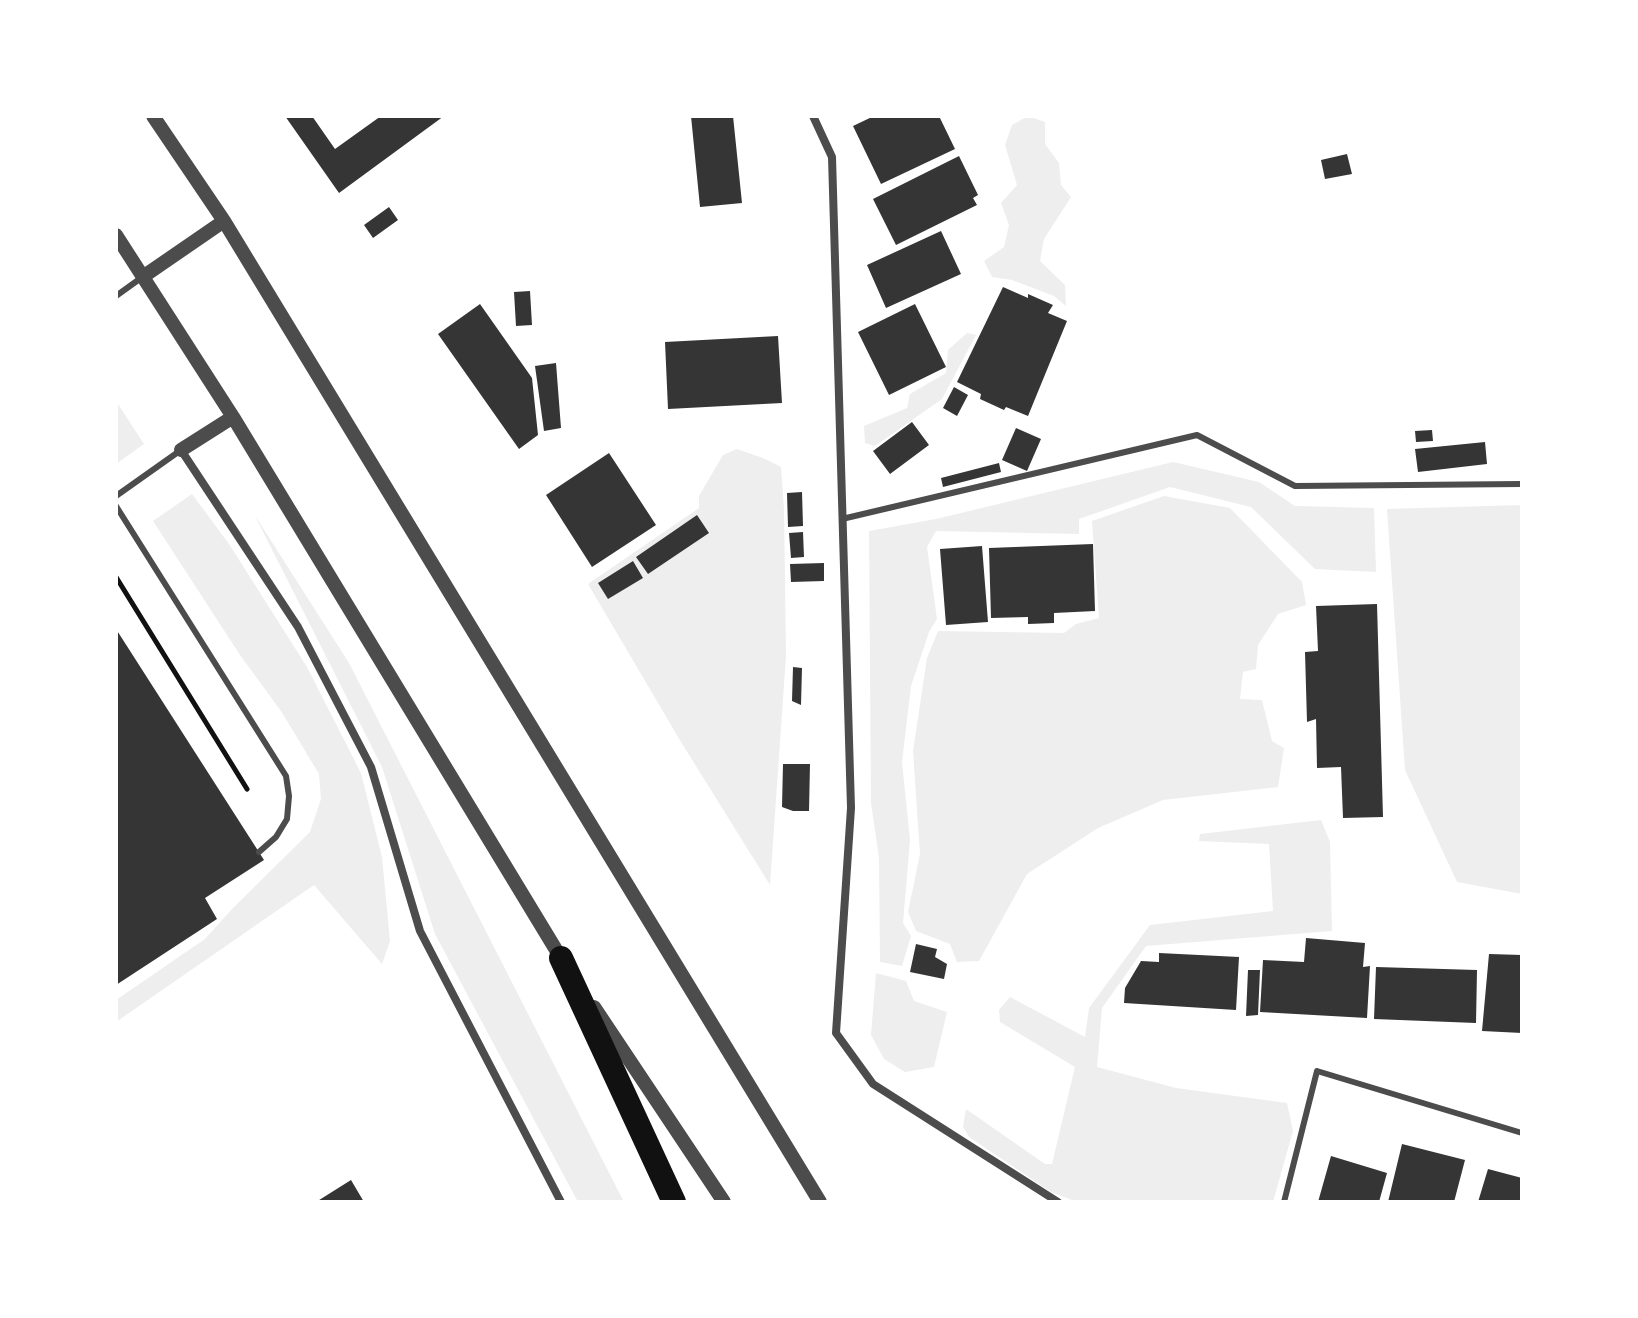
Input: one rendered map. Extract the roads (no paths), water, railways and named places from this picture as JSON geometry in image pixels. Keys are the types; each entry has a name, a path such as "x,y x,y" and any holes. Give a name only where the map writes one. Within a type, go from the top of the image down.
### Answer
{"highway":[{"path":"561,958 674,1202"}],"street":[{"path":"153,116 224,221 820,1202"},
{"path":"813,116 832,157 851,808 836,1033 873,1084 1058,1202"},
{"path":"144,276 224,221"},
{"path":"116,235 233,417 561,958 724,1202"},
{"path":"233,417 181,450 298,627 371,767 420,931 561,1202"}],"lane":[{"path":"116,296 144,276"},
{"path":"842,519 1197,435 1295,486 1522,484"},
{"path":"116,496 181,450"},
{"path":"116,506 286,776 289,796 287,819 276,837 259,852"},
{"path":"1284,1202 1317,1071 1522,1133"}]}
